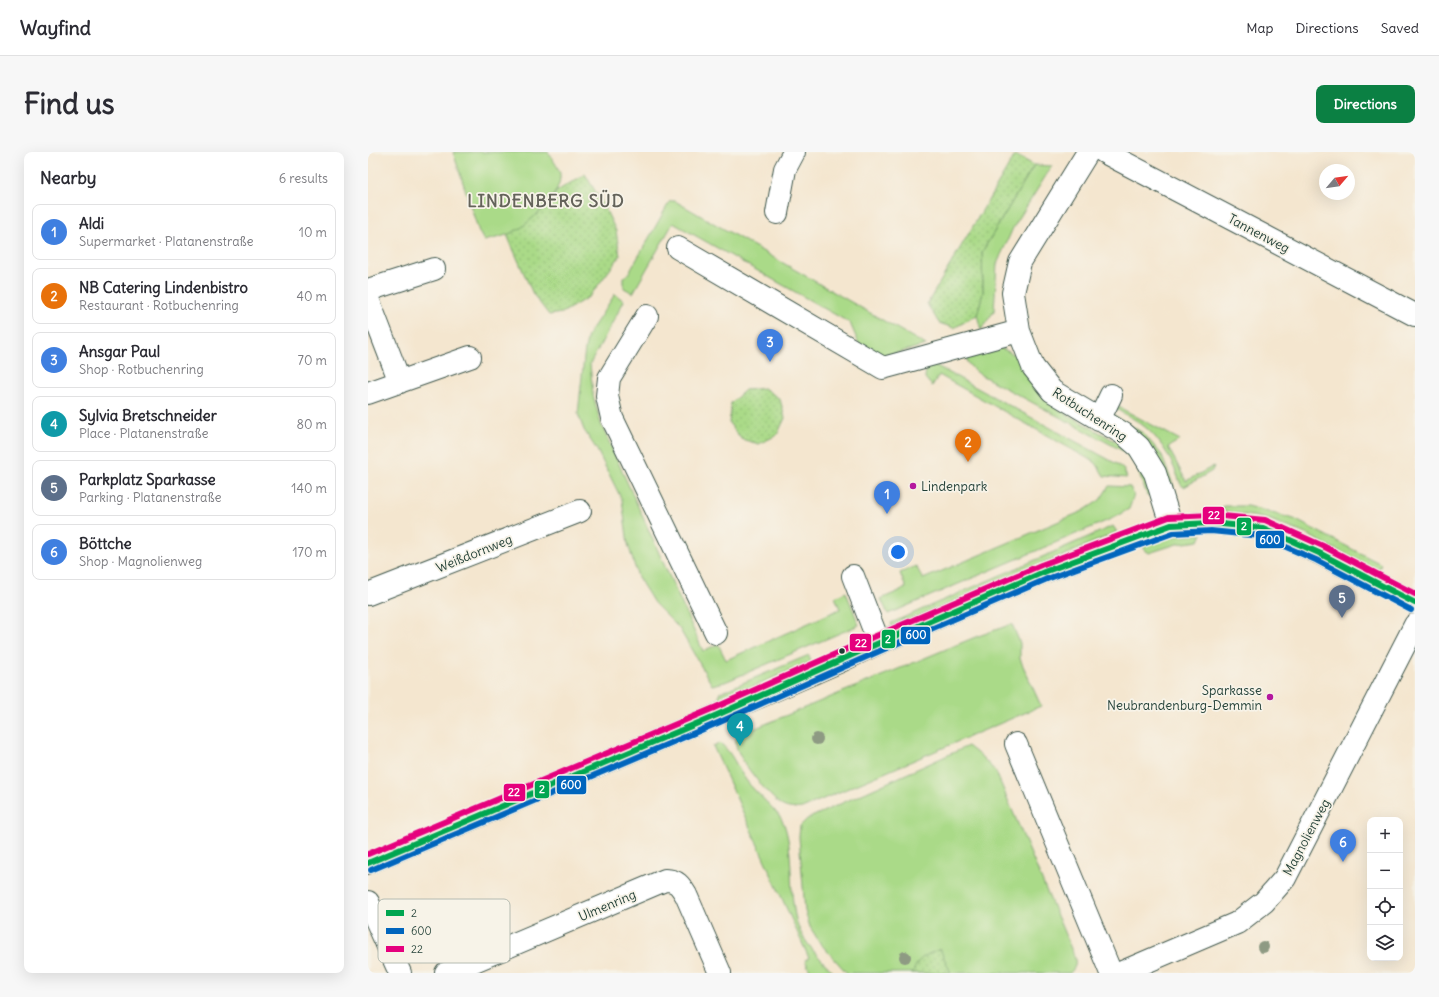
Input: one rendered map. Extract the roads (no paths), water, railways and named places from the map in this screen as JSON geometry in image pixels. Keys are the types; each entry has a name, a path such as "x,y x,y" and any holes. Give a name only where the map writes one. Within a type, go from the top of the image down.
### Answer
{"street":[{"path":"778,212 785,169 794,152"},
{"name":"Rotbuchenring","path":"1088,152 1020,262 1013,293 1019,331 1033,367 1052,391 1124,434 1139,448 1155,473 1171,525"},
{"name":"Tannenweg","path":"1104,152 1415,315"},
{"path":"678,248 883,368 1019,331"},
{"path":"368,290 434,269"},
{"path":"368,299 400,382"},
{"path":"647,316 609,378 607,396 612,418 716,633"},
{"path":"368,393 470,357"},
{"path":"1099,420 1111,395"},
{"name":"Weißdornweg","path":"368,594 580,511"},
{"path":"368,863 731,709 1044,572 1171,525 1211,523 1263,528 1319,553 1415,603"},
{"path":"853,576 879,643"},
{"name":"Magnolienweg","path":"1120,973 1237,923 1264,902 1285,878 1415,625"},
{"path":"1016,744 1112,973"},
{"name":"Ulmenring","path":"510,946 665,880 672,880 680,885 686,895 720,973"},
{"path":"368,902 378,924"},
{"path":"395,963 400,973"},
{"name":"Ulmenring","path":"446,973 470,963"}],"place":[{"name":"Ansgar Paul","path":"770,362"},
{"name":"NB Catering Lindenbistro","path":"968,462"},
{"name":"Lindenpark","path":"913,486"},
{"name":"Aldi","path":"887,514"},
{"name":"Parkplatz Sparkasse","path":"1342,618"},
{"name":"Sparkasse Neubrandenburg-Demmin","path":"1270,697"},
{"name":"Sylvia Bretschneider","path":"740,746"},
{"name":"Böttche","path":"1343,862"}],"district":[{"name":"LINDENBERG SÜD","path":"546,201"}]}
